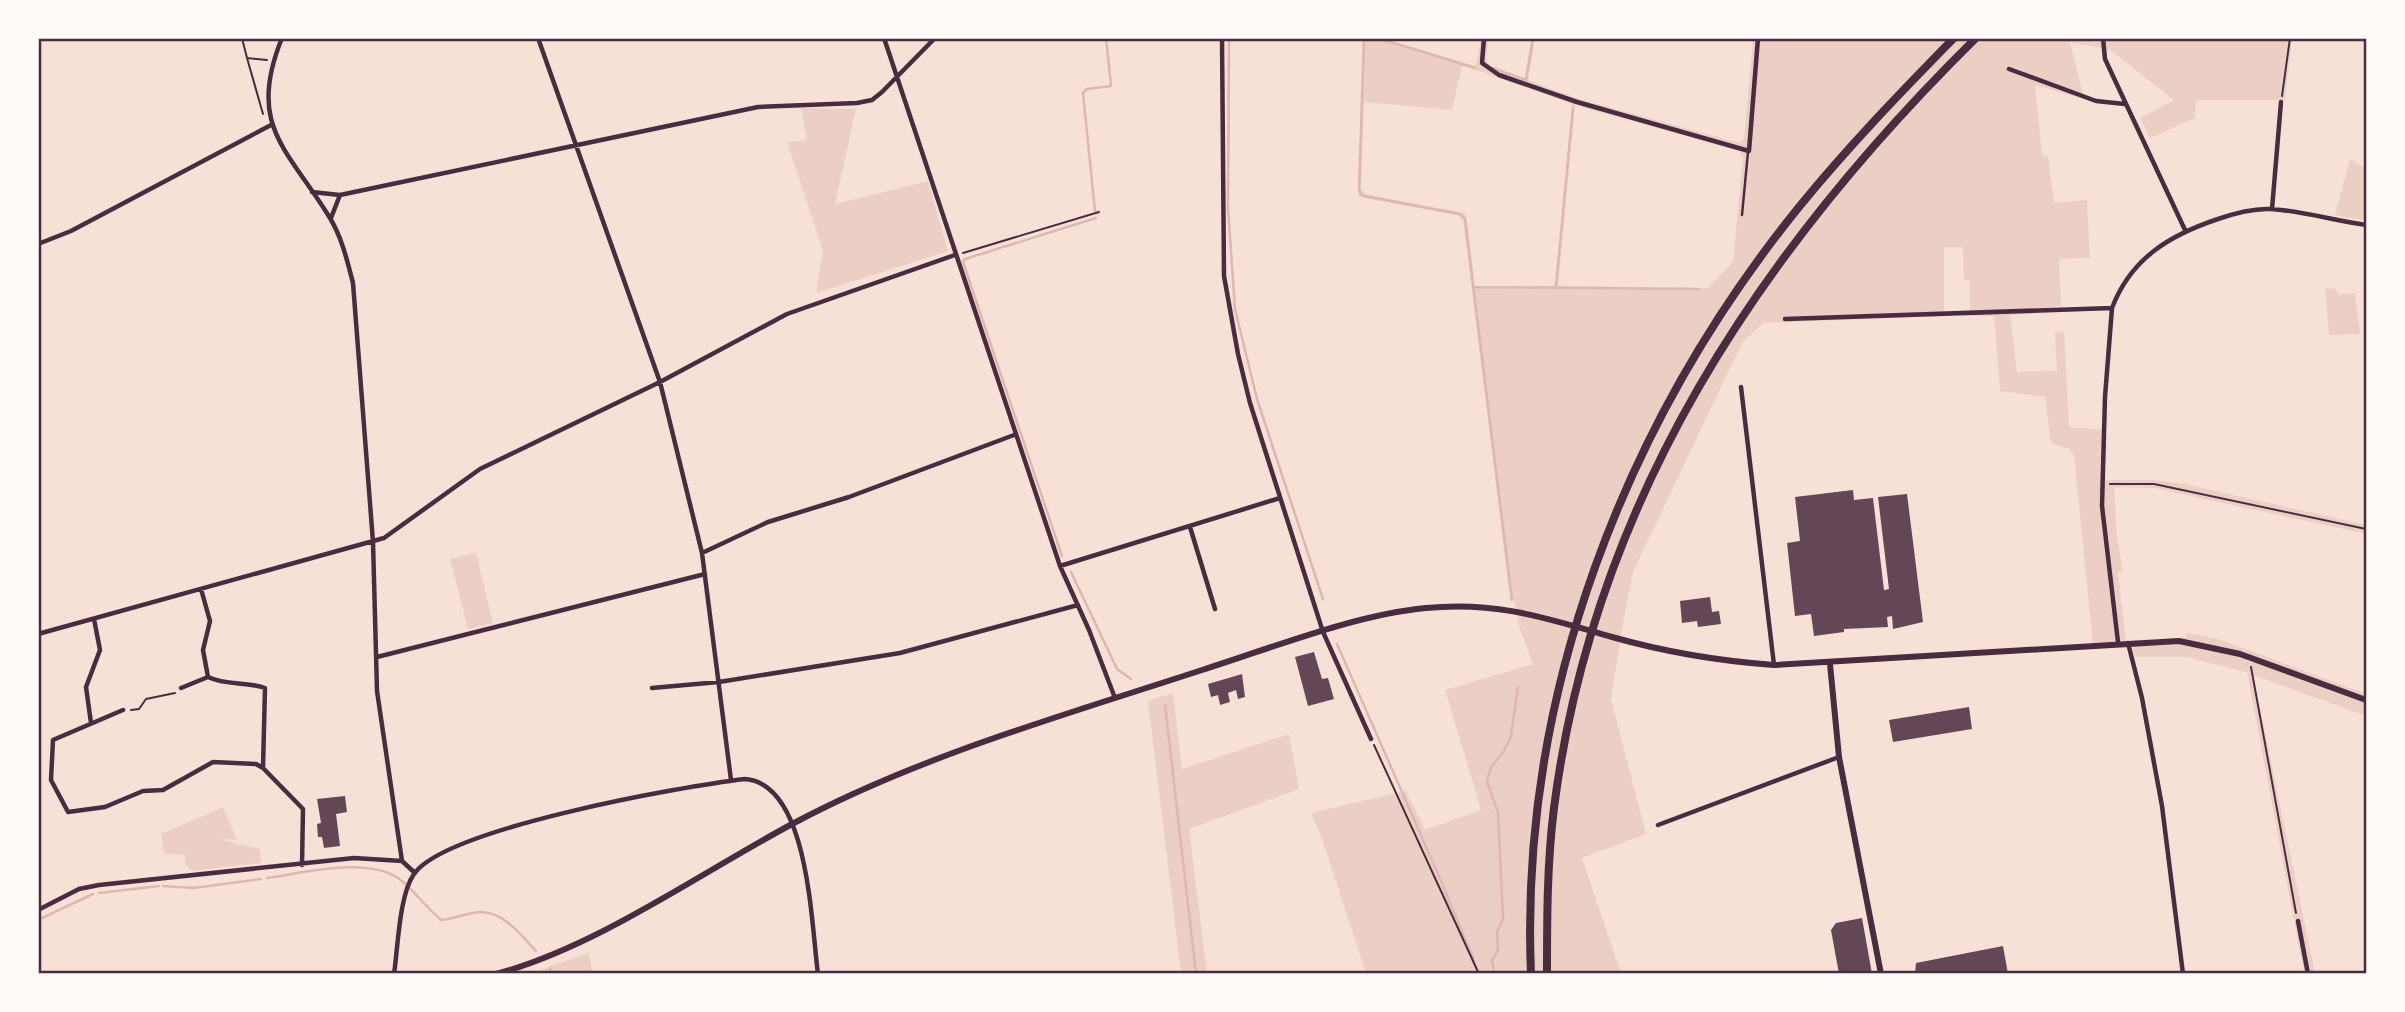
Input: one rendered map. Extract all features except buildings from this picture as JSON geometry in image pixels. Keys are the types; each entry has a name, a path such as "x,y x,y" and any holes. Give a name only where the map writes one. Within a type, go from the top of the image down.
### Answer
{"highway":[{"path":"1531,974 1531,890 1537,809 1550,726 1581,604 1623,493 1655,428 1701,348 1749,273 1799,207 1877,117 1954,38"},
{"path":"1547,974 1553,810 1572,700 1597,609 1616,554 1660,454 1728,336 1814,216 1928,86 1976,38"}],"main road":[{"path":"496,974 569,947 793,824 894,776 1115,698 1388,612 1469,605 1515,609 1654,648 1734,662 1774,664 1830,664 2118,642 2191,642 2253,658 2367,700"},
{"path":"1830,664 1839,757 1881,974"}],"street":[{"path":"282,38 275,57 268,96 271,125 286,155 330,219 343,245 353,283 373,542 377,691 402,861 415,873"},
{"path":"538,38 660,382 702,553 731,780"},
{"path":"884,38 1014,435 1060,566 1115,698"},
{"path":"311,191 340,195 758,107 858,103 872,100 935,38"},
{"path":"1222,38 1224,276 1244,379 1323,632 1371,739"},
{"path":"1485,38 1482,63 1499,75 1577,102 1749,150 1758,38"},
{"path":"2103,38 2105,60 2185,230"},
{"path":"2010,69 2096,101 2125,104"},
{"path":"2272,209 2281,102"},
{"path":"38,244 71,231 271,125"},
{"path":"330,219 340,195"},
{"path":"2118,642 2104,536 2102,484 2112,308 2123,283 2135,266 2160,244 2185,230 2247,211 2272,209 2367,225"},
{"path":"38,634 384,538 480,469 660,382 787,314 955,255"},
{"path":"1785,319 2112,308"},
{"path":"1741,387 1774,664"},
{"path":"702,553 768,522 849,497 1014,435"},
{"path":"1060,566 1280,498"},
{"path":"1190,527 1215,609"},
{"path":"377,657 705,574"},
{"path":"201,589 210,621 203,650 208,677"},
{"path":"652,688 719,682 900,653 1078,605"},
{"path":"91,723 86,687 100,650 94,620"},
{"path":"2128,643 2143,698 2162,806 2183,974"},
{"path":"181,688 208,677 222,684 253,684 265,688 263,768"},
{"path":"124,710 53,740 51,780 68,812 105,807 143,792 163,790 213,762 256,765 263,768 303,809 303,865"},
{"path":"1658,825 1839,757"},
{"path":"394,974 406,895 411,880 415,873 439,856 510,828 553,815 731,780 757,780 769,786 800,840 818,974"},
{"path":"38,910 68,894 99,885 354,858 402,861"},
{"path":"2298,921 2308,974"}],"lane":[{"path":"1742,215 1749,150"}],"path":[{"path":"242,38 260,110 271,125"},
{"path":"2281,102 2290,38"},
{"path":"247,58 255,61 275,57"},
{"path":"955,255 1099,212"},
{"path":"2102,484 2154,484 2367,529"},
{"path":"2253,658 2250,670 2298,921"},
{"path":"124,710 139,709 146,699 162,698 181,688"},
{"path":"1371,739 1479,974"}],"shaded area":[{"path":"1363,39 1382,39 1476,66 1481,39 1489,39 1486,59 1490,66 1524,79 1532,39 1535,39 1528,80 1576,98 1739,143 1744,139 1753,39 2292,39 2285,100 2196,100 2195,118 2150,138 2140,118 2174,100 2110,50 2070,42 2084,99 2035,85 2042,155 2048,156 2054,203 2087,200 2090,258 2059,259 2061,306 2055,306 2055,312 2010,315 2017,372 2057,371 2055,332 2064,331 2069,427 2103,430 2101,480 2154,480 2185,484 2366,525 2366,534 2154,488 2114,487 2117,538 2123,571 2118,572 2126,641 2093,645 2074,456 2069,449 2051,443 2045,397 2000,391 1994,316 1970,316 1970,280 1964,280 1963,247 1944,247 1944,316 1763,323 1742,343 1633,572 1611,699 1646,834 1582,858 1621,973 1366,973 1311,813 1406,791 1425,830 1481,810 1445,690 1533,664 1519,626 1514,599 1510,599 1463,220 1459,215 1358,196","holes":["1462,65 1572,104 1556,282 1552,286 1475,286 1466,213 1365,194 1361,189 1364,102 1452,110","1575,105 1738,151 1743,157 1733,262 1708,288 1558,286"]},
{"path":"801,108 856,109 835,204 928,181 948,251 816,293 823,251 787,142 807,140"},
{"path":"2350,159 2366,168 2366,221 2335,215"},
{"path":"2325,288 2336,289 2338,295 2355,293 2360,334 2329,335"},
{"path":"476,553 493,623 468,629 450,559"},
{"path":"2186,633 2219,639 2366,694 2366,716 2253,675 2315,973 2304,973 2247,672 2187,657 2135,657 2131,640 2186,638"},
{"path":"1173,693 1182,769 1289,734 1299,789 1189,829 1207,973 1181,973 1148,701"},
{"path":"223,807 237,840 218,839 260,849 261,863 192,871 185,864 185,855 164,853 161,834"},
{"path":"588,953 593,973 532,973"}],"waterway":[{"path":"1095,211 1083,93 1087,89 1111,86 1106,38"},
{"path":"1229,38 1228,208 1235,309 1257,399 1323,599"},
{"path":"1364,38 1359,191 1363,196 1459,214 1465,219 1512,600"},
{"path":"1378,38 1475,68"},
{"path":"1493,68 1526,80 1533,38"},
{"path":"1556,286 1573,108"},
{"path":"1062,556 963,262 965,259 1096,218"},
{"path":"1473,287 1699,289"},
{"path":"1071,572 1117,669 1131,679"},
{"path":"1337,644 1442,883"},
{"path":"1494,974 1492,960 1498,950 1497,932 1503,919 1498,813 1487,781 1491,767 1504,751 1511,736 1518,687"},
{"path":"1165,705 1196,974"},
{"path":"267,878 355,867 389,873 402,881 441,920 480,912 488,913 504,920 536,951"},
{"path":"163,886 193,888 261,879"},
{"path":"99,893 159,886"},
{"path":"1443,886 1474,960"},
{"path":"38,920 93,894"},
{"path":"550,969 554,974"}]}
